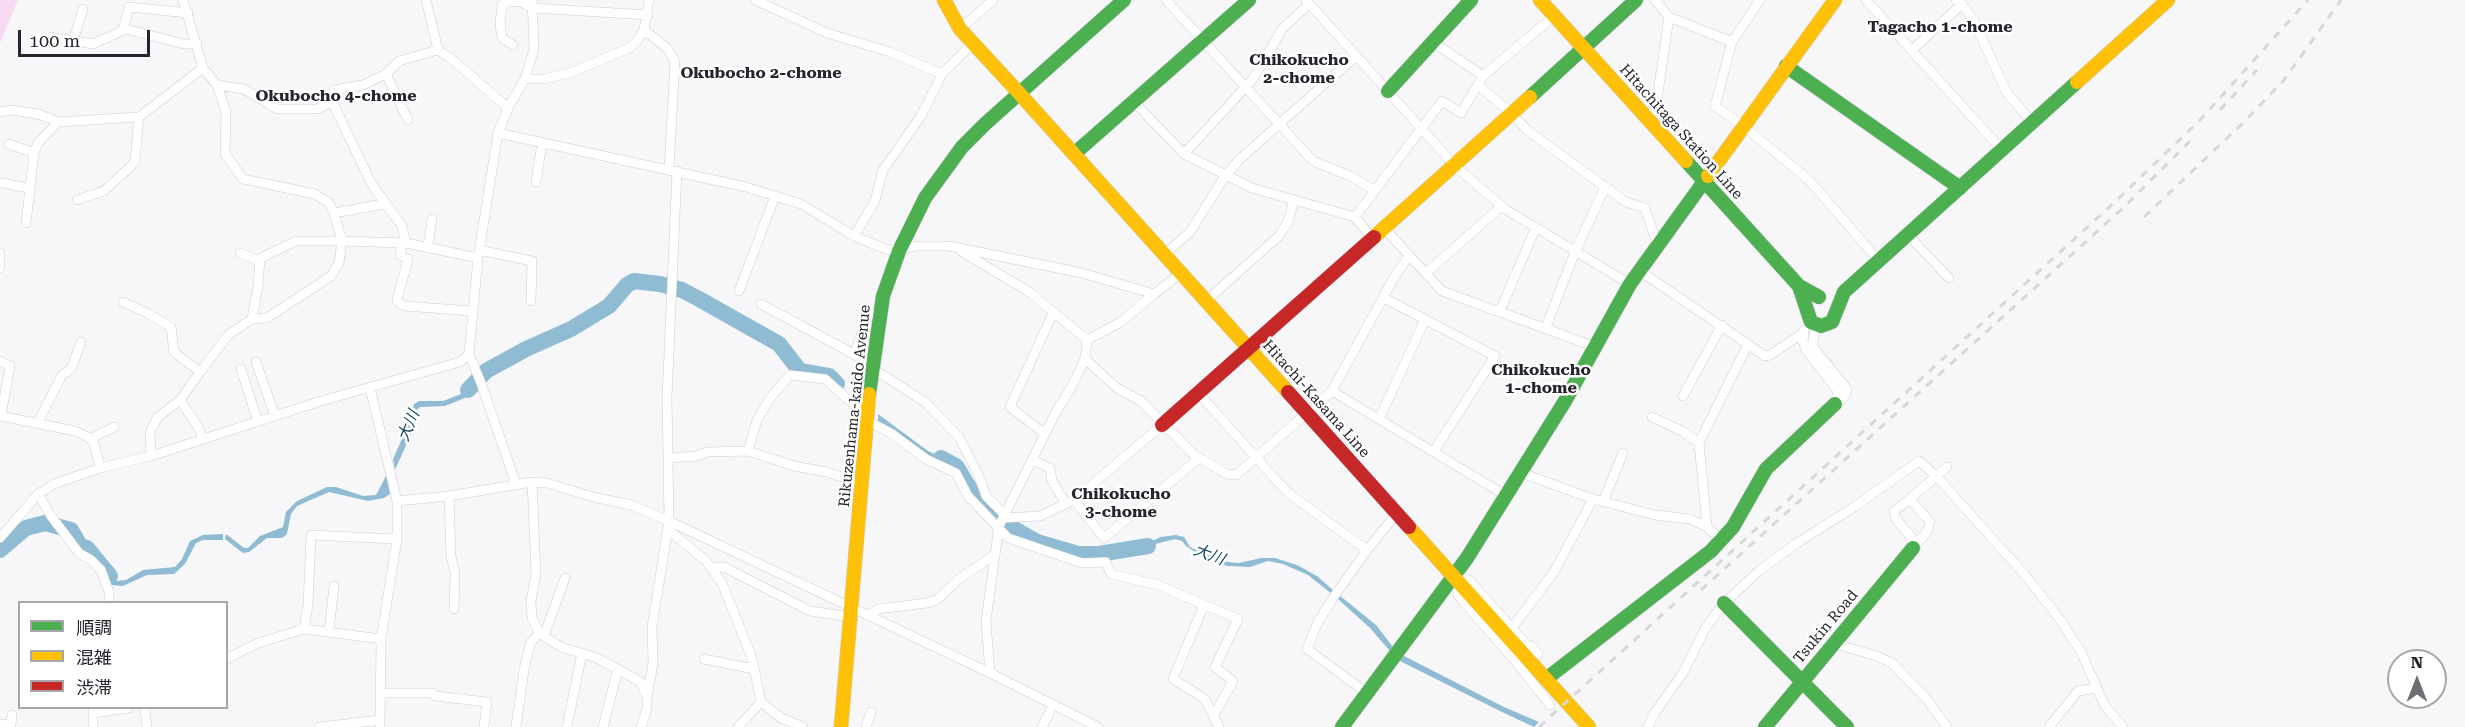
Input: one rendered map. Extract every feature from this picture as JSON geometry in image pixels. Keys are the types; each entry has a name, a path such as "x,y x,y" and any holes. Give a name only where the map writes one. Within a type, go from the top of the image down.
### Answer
{"main road":[{"name":"Hitachi-Kasama Line","path":"944,0 960,29 1589,727"},
{"name":"Rikuzenhama-kaido Avenue","path":"841,727 872,366 879,315 888,279 925,198 941,172 962,147 1124,0"},
{"path":"1074,154 1249,0"},
{"path":"1388,91 1471,0"},
{"name":"Hitachitaga Station Line","path":"1540,0 1798,286"},
{"path":"1162,425 1455,166 1636,0"},
{"path":"1342,727 1454,576 1565,401 1630,284 1742,125 1835,0"},
{"path":"1798,286 1811,322 1824,326 1832,322 1844,292 2002,150 2160,2"},
{"path":"1786,66 1960,188"},
{"path":"1798,286 1833,302 1836,313"},
{"path":"1807,313 1810,302 1844,292"},
{"path":"1546,679 1698,563 1722,541 1733,527 1766,469 1835,404"},
{"name":"Tsukin Road","path":"1765,727 1832,643 1913,548"},
{"path":"1724,603 1847,727"}],"street":[{"path":"151,456 150,433 158,417 180,400 228,335 252,319 267,318 331,276 339,263 342,241 329,203 315,194 243,179 225,154 226,112 217,85 203,68 183,0"},
{"path":"426,0 438,50 508,108"},
{"path":"755,0 827,33 890,52 942,74"},
{"path":"960,29 993,0"},
{"path":"1166,0 1313,162 1350,176 1374,190"},
{"path":"1655,0 1669,17 1732,42"},
{"path":"1760,0 1732,42 1715,106 1809,180 1880,261"},
{"path":"1866,0 2002,150"},
{"path":"513,45 502,38 500,24 502,5 509,1 648,15"},
{"path":"635,14 649,1"},
{"path":"525,79 544,79 570,73 629,48 644,30 649,1"},
{"path":"1184,154 1259,69 1282,29 1307,2 1455,166 1502,206 1630,284"},
{"path":"1912,50 1959,2 1981,35 2007,93 2032,122"},
{"path":"516,484 469,354 478,254 498,134 508,108 525,79 534,49 532,4"},
{"path":"123,30 129,7 188,13"},
{"path":"73,41 83,9"},
{"path":"1355,217 1442,101 1461,113 1480,81 1554,16"},
{"path":"1646,118 1655,109 1669,17"},
{"path":"50,37 93,44 126,29 184,44 197,44"},
{"path":"644,30 667,48 675,61 672,285 667,397 670,531 706,561 722,583 752,658 761,702 781,718 803,727"},
{"path":"1433,42 1480,81 1528,131 1626,202 1645,208 1658,247"},
{"path":"854,236 875,201 883,170 921,116 942,74 973,43"},
{"path":"217,85 244,89 262,102 278,109 318,109 328,104 334,90 363,85 386,74 399,61 438,50"},
{"path":"1164,255 1190,232 1225,176 1240,159 1356,56"},
{"path":"0,112 12,110 38,114 58,122 139,117 203,68"},
{"path":"386,74 408,120"},
{"path":"331,99 360,164 384,204 399,221 404,243 400,255 408,259 397,300 405,306 472,311"},
{"path":"1134,102 1184,154 1252,188 1355,217 1372,237"},
{"path":"77,200 104,191 135,161 139,117"},
{"path":"26,223 34,153 38,143 58,122"},
{"path":"498,134 737,184 801,204 854,236 899,251 914,246 956,248 1082,273 1154,294"},
{"path":"536,182 543,143"},
{"path":"9,144 34,153"},
{"path":"2,183 29,189"},
{"path":"1546,327 1575,252 1605,187"},
{"path":"739,291 775,196"},
{"path":"1206,301 1279,236 1288,222 1294,200"},
{"path":"334,213 384,204"},
{"path":"1426,273 1502,206"},
{"path":"428,248 432,219"},
{"path":"1500,311 1536,227"},
{"path":"1384,228 1442,291 1596,347"},
{"path":"1908,235 1948,278"},
{"path":"240,253 257,260 296,241 342,241 404,243 532,261 531,301"},
{"path":"956,248 1028,291 1087,340"},
{"path":"0,253 0,268"},
{"path":"1084,359 1117,388 1141,401 1162,425 1199,458 1227,474 1236,475 1332,391 1396,274 1409,256"},
{"path":"252,319 260,259"},
{"path":"1640,271 1765,356 1803,333"},
{"path":"1087,340 1121,322 1181,273"},
{"path":"1384,298 1495,356 1434,451"},
{"path":"123,302 171,327 174,352 200,372"},
{"path":"761,304 854,354 926,402 958,437 975,467 986,496 1002,520 1008,538 1082,563 1106,562 1111,574 1158,585 1238,618 1215,667 1233,681 1213,717"},
{"path":"1045,434 1010,407 1053,313"},
{"path":"1807,313 1803,341 1809,355 1838,391 1835,404"},
{"path":"854,354 869,314 879,315"},
{"path":"1379,419 1425,320"},
{"path":"1683,396 1722,325"},
{"path":"1818,326 1813,347 1847,389 1845,396 1835,404"},
{"path":"990,673 986,621 993,555 1002,520 1084,359 1087,340"},
{"path":"37,424 62,375 71,369 81,342"},
{"path":"1707,527 1699,443 1748,344"},
{"path":"0,538 38,494 54,484 100,468 151,456 370,387 460,362 469,354"},
{"path":"0,361 10,366 1,416 75,431 94,443 100,468"},
{"path":"256,362 275,416"},
{"path":"241,369 258,422"},
{"path":"748,452 757,420 771,397 790,375 825,379 868,419 926,459 956,473 968,496 1002,520 1040,516 1070,502 1162,425"},
{"path":"320,727 380,724 381,639 397,539 397,501 370,387"},
{"path":"1332,391 1505,495"},
{"path":"1199,394 1288,493 1367,550"},
{"path":"180,400 203,439"},
{"path":"1652,417 1684,432 1699,443"},
{"path":"90,439 114,427"},
{"path":"668,458 697,456 707,452 748,452 862,484"},
{"path":"1603,502 1623,453"},
{"path":"1032,460 1050,468 1052,481 1104,538 1199,458"},
{"path":"1652,725 1654,714 1683,673 1705,629 1724,603 1760,570 1797,543 1854,507 1919,461 1937,477 2025,575 2059,618 2081,652 2105,706 2123,727"},
{"path":"1913,548 1912,537 1896,519 1894,511 1947,467"},
{"path":"1519,472 1603,502 1654,516 1690,519 1707,527 1722,541"},
{"path":"397,501 449,496 532,482 547,483 593,497 632,505 669,521 851,612"},
{"path":"532,482 536,573 531,601 532,618 541,635 642,682 647,697"},
{"path":"38,494 51,516 79,553 101,570 110,601"},
{"path":"449,496 451,556 455,573 454,609"},
{"path":"1512,628 1554,572 1593,499"},
{"path":"1906,502 1912,501 1930,522 1928,530 1913,548"},
{"path":"1368,694 1307,649 1318,622 1367,550 1397,513"},
{"path":"641,727 647,709 653,664 652,627 669,521"},
{"path":"304,629 308,605 311,536 397,539"},
{"path":"868,616 878,609 927,603 938,598 958,580 993,555"},
{"path":"711,567 724,567 810,611 851,612 868,616 1098,727"},
{"path":"1538,654 1468,580 1454,576 1458,595 1550,705"},
{"path":"516,727 530,644 541,635 566,578"},
{"path":"329,631 334,586"},
{"path":"1204,605 1173,679 1205,699 1219,727"},
{"path":"228,657 258,644 304,629 381,639"},
{"path":"1832,643 1877,656 1892,663 1926,698 1947,727"},
{"path":"567,727 582,653"},
{"path":"704,659 754,669"},
{"path":"603,727 618,669"},
{"path":"2049,727 2078,691 2096,688"},
{"path":"380,693 432,693 435,696 487,702 484,727"},
{"path":"738,727 761,702"},
{"path":"1042,727 1053,705"},
{"path":"93,727 93,710 111,709"},
{"path":"145,709 147,727"},
{"path":"866,727 871,712"},
{"path":"0,724 11,725 12,714"}],"shaded area":[{"path":"0,0 18,0 0,43"}],"water":[{"path":"474,376 477,383 465,398 445,406 420,407 417,410 411,434 395,470 393,459 414,404 419,401 443,401 461,394"},
{"path":"878,414 928,451 958,464 970,479 969,483 973,489 978,490 1000,513 999,519 974,497 964,482 965,475 961,470 925,455 878,422"},
{"path":"387,474 390,494 384,498 368,501 329,492 297,506 291,514 287,534 282,538 267,538 249,552 243,553 225,539 226,534 244,548 248,548 260,536 283,527 286,512 297,501 327,487 336,487 363,496 376,495"},
{"path":"45,520 47,527 23,534 0,554 0,544 16,531"},
{"path":"1012,524 1016,529 1076,555 1090,557 1116,554 1084,558 1067,556 1012,534 1006,527"},
{"path":"223,534 223,540 203,540 196,543 185,564 174,574 147,575 123,586 111,585 105,570 97,563 98,557 116,581 126,580 143,570 175,567 182,559 190,541 203,535"},
{"path":"1176,535 1184,537 1190,547 1228,562 1239,563 1261,558 1275,558 1297,565 1317,576 1334,591 1332,594 1308,575 1283,564 1268,561 1250,567 1227,566 1204,558 1182,541 1175,539 1123,552 1160,537"},
{"path":"1339,595 1376,625 1393,647 1390,651 1370,628 1337,598"},
{"path":"1402,655 1504,707 1539,722 1534,727 1504,713 1398,660"}],"waterway":[{"name":"大川","path":"468,390 486,371 526,349 571,329 609,306 627,285 634,281 660,284 682,290 779,344 800,371 829,376 837,384"},
{"name":"大川","path":"941,458 956,466 973,494 1009,526 1037,542 1078,554 1099,554 1148,546"},
{"name":"大川","path":"0,550 26,528 45,523 71,530 81,547 87,548 110,576"}],"railway":[{"path":"1539,727 2116,201 2201,119 2308,0"},
{"path":"2144,217 2245,121 2284,80 2341,0"},
{"path":"2220,110 2257,70"},
{"path":"1701,590 2122,209 2195,136"}],"traffic: fast":[{"path":"869,394 883,296 899,251 925,198 962,147 985,124 1124,0"},
{"path":"1074,154 1249,0"},
{"path":"1388,91 1471,0"},
{"path":"1530,97 1636,0"},
{"path":"1786,66 1960,188"},
{"path":"1799,286 1811,322 1821,326 1832,322 1844,292 2077,82"},
{"path":"1686,161 1799,286 1819,297"},
{"path":"1342,727 1467,558 1565,401 1630,284 1708,176"},
{"path":"1546,679 1711,551 1733,527 1766,469 1835,404"},
{"path":"1765,727 1913,548"},
{"path":"1724,603 1847,727"}],"traffic: slow":[{"path":"944,0 960,29 1019,93"},
{"path":"1540,0 1686,161"},
{"path":"1708,176 1835,0"},
{"path":"2077,82 2168,0"},
{"path":"1019,93 1288,392"},
{"path":"1374,237 1530,97"},
{"path":"841,727 869,394"},
{"path":"1409,527 1589,727"}],"traffic: jam":[{"path":"1162,425 1374,237"},
{"path":"1288,392 1409,527"}],"district":[{"name":"Tagacho 1-chome","path":"1940,27"},
{"name":"Chikokucho 2-chome","path":"1299,69"},
{"name":"Okubocho 2-chome","path":"761,73"},
{"name":"Okubocho 4-chome","path":"336,96"},
{"name":"Chikokucho 1-chome","path":"1541,379"},
{"name":"Chikokucho 3-chome","path":"1121,503"}]}
